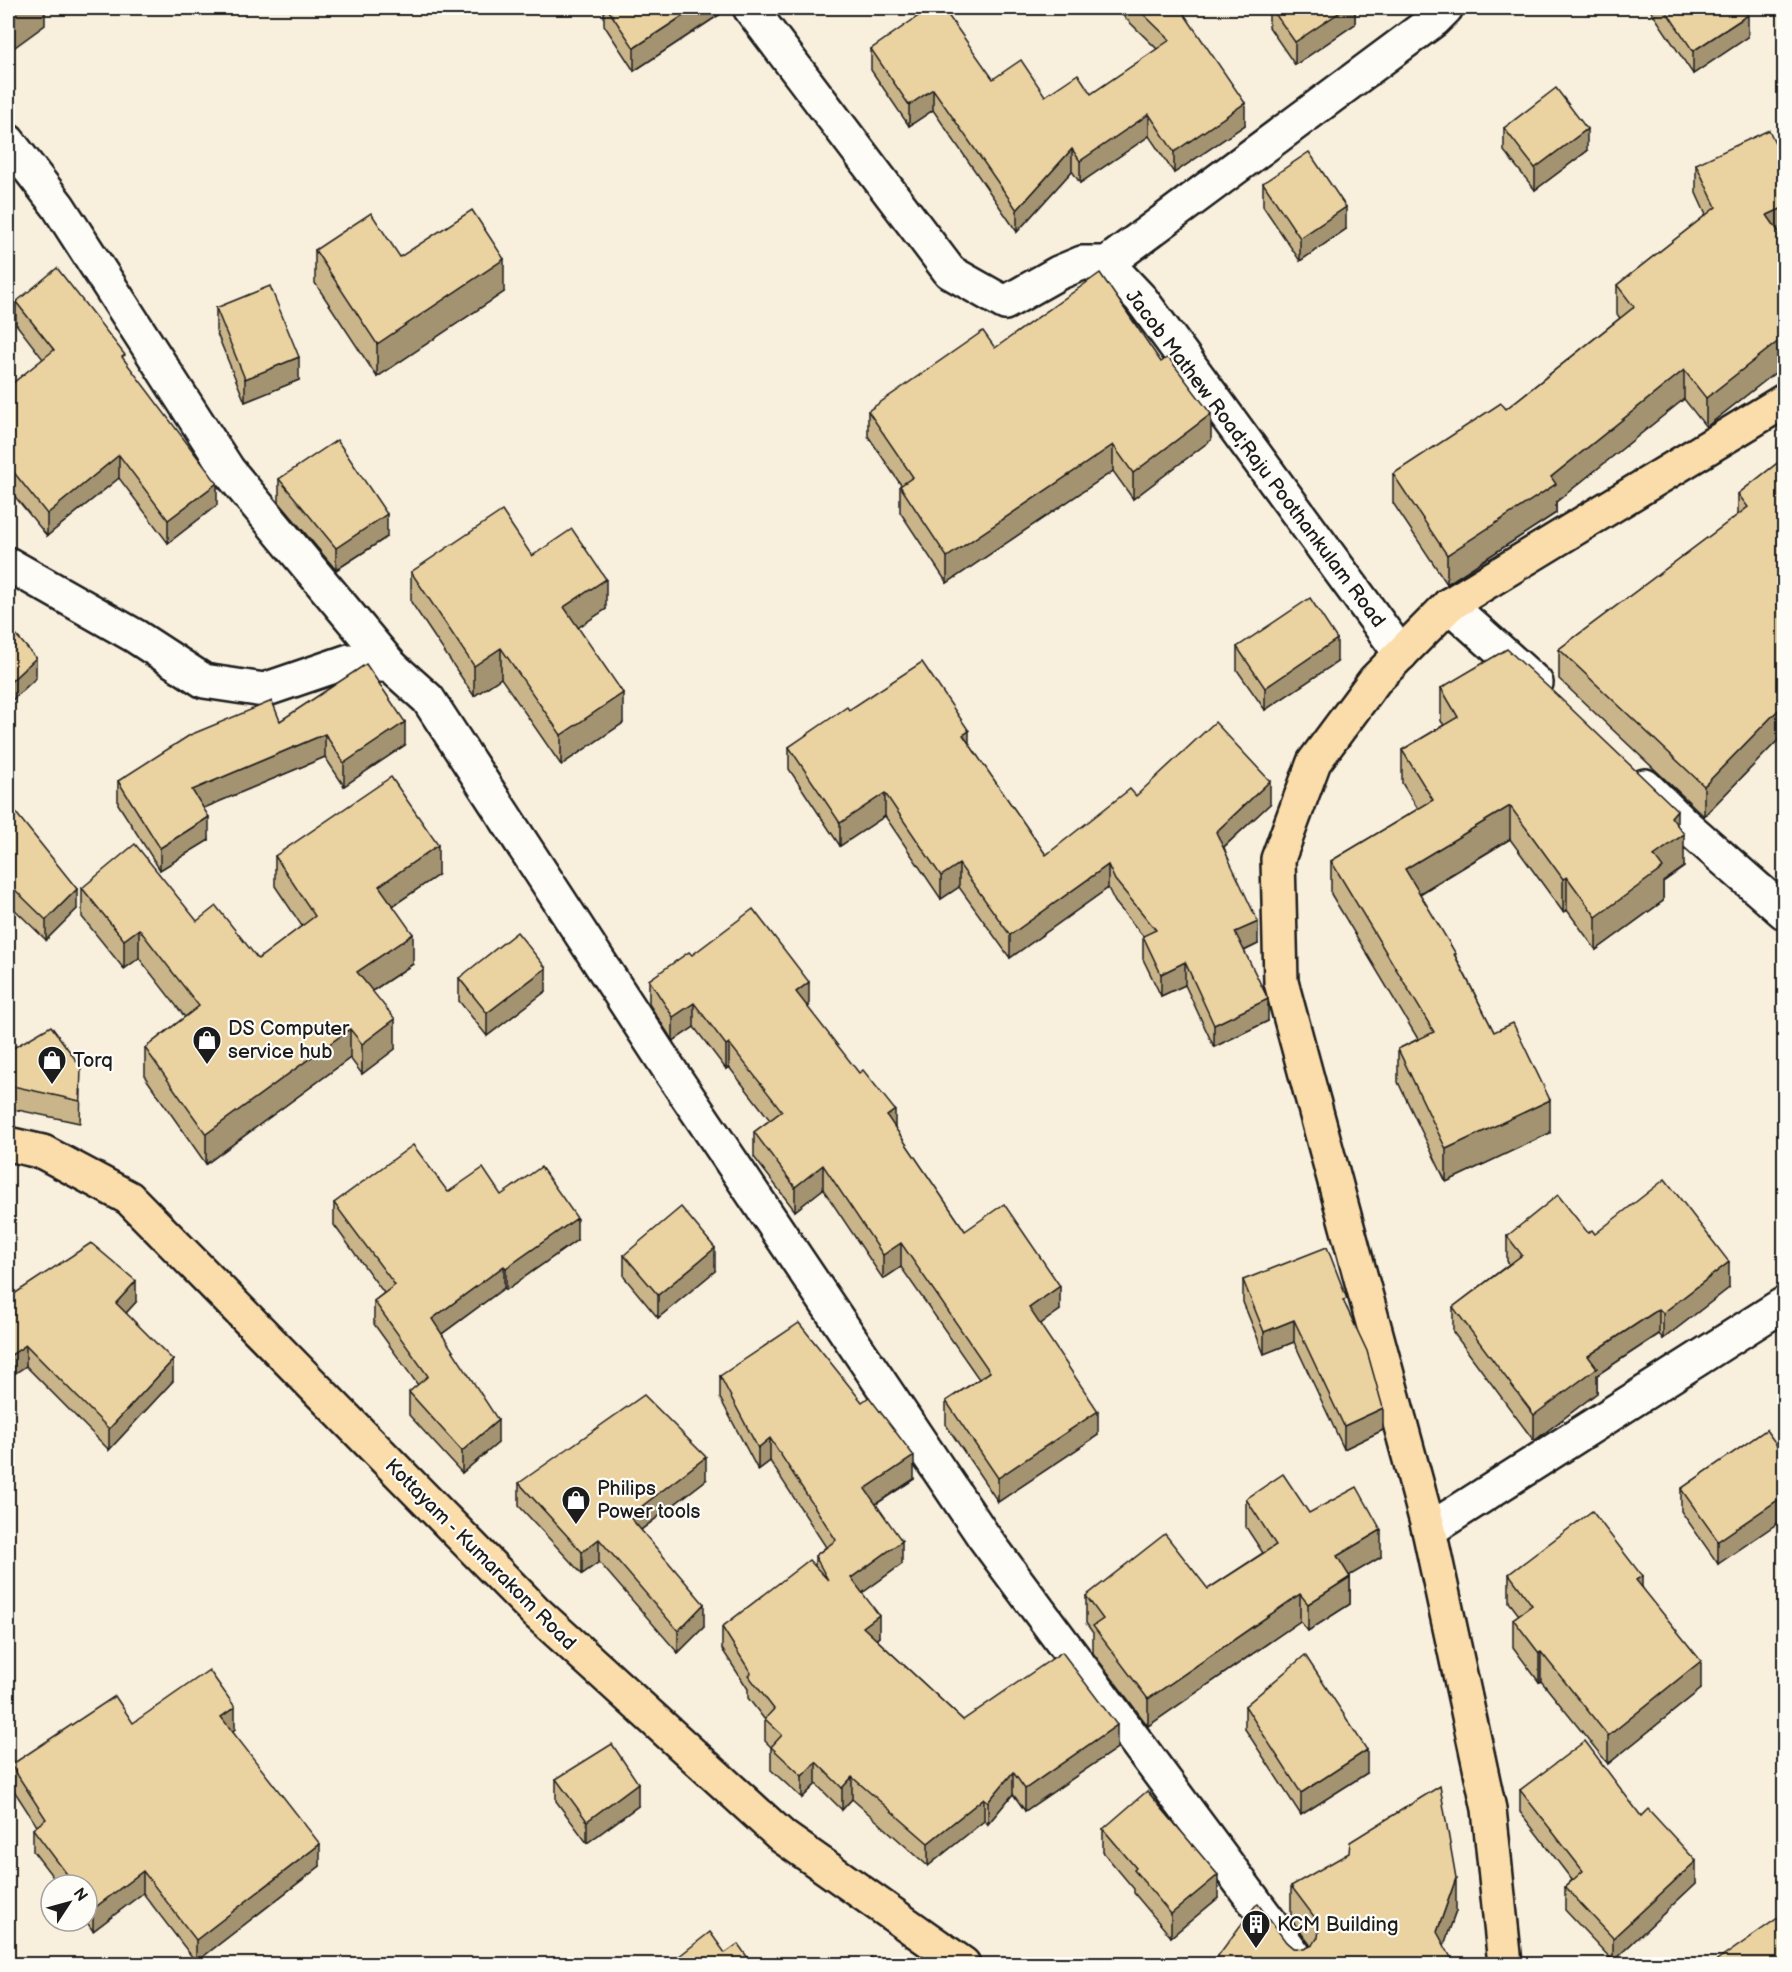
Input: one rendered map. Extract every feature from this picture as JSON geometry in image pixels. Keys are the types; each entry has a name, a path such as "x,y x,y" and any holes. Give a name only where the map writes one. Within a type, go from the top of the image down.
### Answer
{"main road":[{"path":"1505,1965 1490,1809 1429,1530 1281,982 1278,859 1314,762 1375,680 1449,605 1785,401"},
{"name":"Kottayam - Kumarakom Road","path":"8,1144 43,1152 129,1198 536,1612 783,1837 963,1965"}],"street":[{"path":"750,8 950,272 1005,303 1058,273 1082,263 1107,263 1434,20 1446,8"},
{"path":"8,141 58,206 228,470 391,666 428,699 671,1072 984,1537 1301,1965"},
{"name":"Jacob Mathew Road;Raju Poothankulam Road","path":"1107,263 1141,299 1401,654"},
{"path":"8,564 135,636 204,681 264,690 349,661 391,666"},
{"path":"1449,605 1558,703"},
{"path":"1626,767 1685,825 1785,912"},
{"path":"1429,1530 1785,1304"}],"building":[{"path":"607,8 695,8 634,48"},
{"path":"930,8 943,8 993,79 1021,60 1045,96 1078,74 1091,94 1170,40 1137,8 1180,8 1245,103 1174,152 1149,114 1080,161 1072,149 1017,210 933,89 909,105 871,49"},
{"path":"1271,8 1346,8 1295,42"},
{"path":"1664,8 1743,8 1748,15 1693,51"},
{"path":"1556,88 1587,129 1535,168 1504,128"},
{"path":"1769,130 1785,164 1785,207 1767,215 1785,241 1785,336 1706,398 1684,370 1551,477 1556,484 1447,555 1393,474 1501,403 1506,409 1634,307 1617,285 1716,207 1696,164"},
{"path":"1309,152 1346,207 1300,238 1263,183"},
{"path":"472,210 504,259 377,344 315,250 371,213 400,257"},
{"path":"57,268 125,355 122,357 217,483 168,520 119,455 47,514 8,465 8,387 54,350 16,302"},
{"path":"1100,273 1161,362 1168,357 1211,414 1133,473 1113,445 947,557 900,486 913,477 868,411 983,331 995,348"},
{"path":"270,286 299,357 245,379 216,308"},
{"path":"337,440 387,514 336,548 279,479"},
{"path":"1785,457 1785,703 1704,786 1559,649 1748,507 1738,494"},
{"path":"502,511 532,556 572,529 606,579 564,607 623,693 561,735 501,648 474,666 411,572"},
{"path":"1310,598 1337,639 1265,688 1237,647"},
{"path":"8,626 36,658 8,684"},
{"path":"1507,649 1677,810 1671,817 1684,834 1654,856 1663,868 1596,917 1567,877 1563,879 1510,806 1405,869 1456,954 1454,954 1494,1032 1513,1023 1550,1100 1446,1149 1398,1049 1434,1032 1331,861 1433,800 1402,750 1458,717 1441,688"},
{"path":"922,662 969,731 963,735 1046,855 1130,789 1136,796 1215,722 1270,781 1216,832 1258,922 1235,932 1268,999 1214,1025 1185,962 1161,974 1143,936 1156,930 1115,880 1108,865 1010,935 959,864 941,876 885,793 840,823 789,747 847,707 849,710"},
{"path":"366,664 405,722 344,763 325,734 192,790 209,817 160,848 118,781 190,735 272,701 280,721"},
{"path":"391,777 438,845 379,886 413,934 357,972 395,1019 362,1044 350,1029 206,1134 145,1048 199,1006 139,929 124,940 82,888 135,844 197,921 216,906 258,959 315,916 275,856"},
{"path":"8,803 77,889 46,920 8,883"},
{"path":"753,909 809,982 796,992 859,1073 863,1070 895,1110 887,1116 965,1231 1004,1204 1060,1286 1029,1308 1098,1411 998,1478 946,1401 990,1372 901,1243 883,1255 823,1165 795,1187 754,1132 782,1111 729,1043 726,1045 694,1003 673,1017 649,980 689,952 692,955"},
{"path":"517,932 546,968 487,1013 459,978"},
{"path":"51,1026 81,1067 80,1101 8,1085 8,1051"},
{"path":"413,1145 448,1192 483,1168 501,1195 541,1167 577,1218 506,1268 504,1266 432,1319 498,1420 462,1451 409,1392 428,1376 374,1301 395,1285 334,1203"},
{"path":"1665,1179 1729,1262 1663,1313 1659,1309 1588,1356 1597,1368 1534,1415 1453,1307 1522,1255 1507,1236 1558,1195 1588,1233 1592,1230 1595,1234"},
{"path":"681,1207 715,1248 658,1295 624,1255"},
{"path":"91,1243 136,1281 116,1303 173,1360 109,1429 26,1345 8,1357 8,1298"},
{"path":"1327,1247 1347,1299 1343,1300 1367,1351 1383,1408 1344,1426 1294,1320 1264,1332 1243,1280"},
{"path":"799,1323 862,1402 869,1397 914,1456 865,1489 902,1541 851,1578 879,1615 863,1627 963,1720 1062,1652 1117,1725 1025,1789 1013,1772 988,1802 984,1798 928,1843 852,1777 842,1788 816,1762 802,1776 771,1747 782,1735 765,1719 774,1709 748,1675 751,1673 722,1627 809,1560 828,1580 815,1556 836,1540 770,1438 758,1448 720,1376"},
{"path":"644,1395 706,1457 629,1516 704,1604 678,1631 599,1539 582,1552 519,1483"},
{"path":"1766,1430 1785,1456 1785,1495 1718,1541 1681,1489"},
{"path":"1283,1474 1309,1513 1357,1487 1381,1530 1337,1556 1350,1577 1308,1604 1300,1594 1148,1699 1093,1626 1103,1619 1086,1596 1165,1534 1208,1589 1276,1545 1246,1499"},
{"path":"1592,1511 1642,1576 1636,1580 1701,1661 1608,1736 1513,1619 1532,1605 1509,1574"},
{"path":"1305,1655 1367,1750 1301,1793 1245,1706"},
{"path":"209,1670 235,1707 221,1717 320,1844 196,1940 143,1871 99,1904 99,1873 66,1873 33,1829 46,1819 11,1765 115,1696 133,1723"},
{"path":"1585,1741 1641,1816 1648,1809 1696,1861 1613,1938 1565,1887 1583,1871 1520,1790"},
{"path":"612,1744 638,1783 587,1821 556,1779"},
{"path":"1440,1786 1456,1878 1437,1932 1455,1965 1211,1965 1258,1904 1293,1948 1304,1949 1313,1945 1318,1937 1319,1928 1316,1919 1291,1886 1349,1853 1350,1842"},
{"path":"1147,1791 1218,1875 1171,1914 1103,1829"},
{"path":"1785,1913 1785,1965 1711,1965"},
{"path":"710,1932 725,1953 738,1944 753,1965 669,1965"},
{"path":"871,1957 882,1965 866,1965"}],"place":[{"name":"DS Computer service hub","path":"207,1066"},
{"name":"Torq","path":"52,1086"},
{"name":"Philips Power tools","path":"576,1526"},
{"name":"KCM Building","path":"1256,1950"}]}
